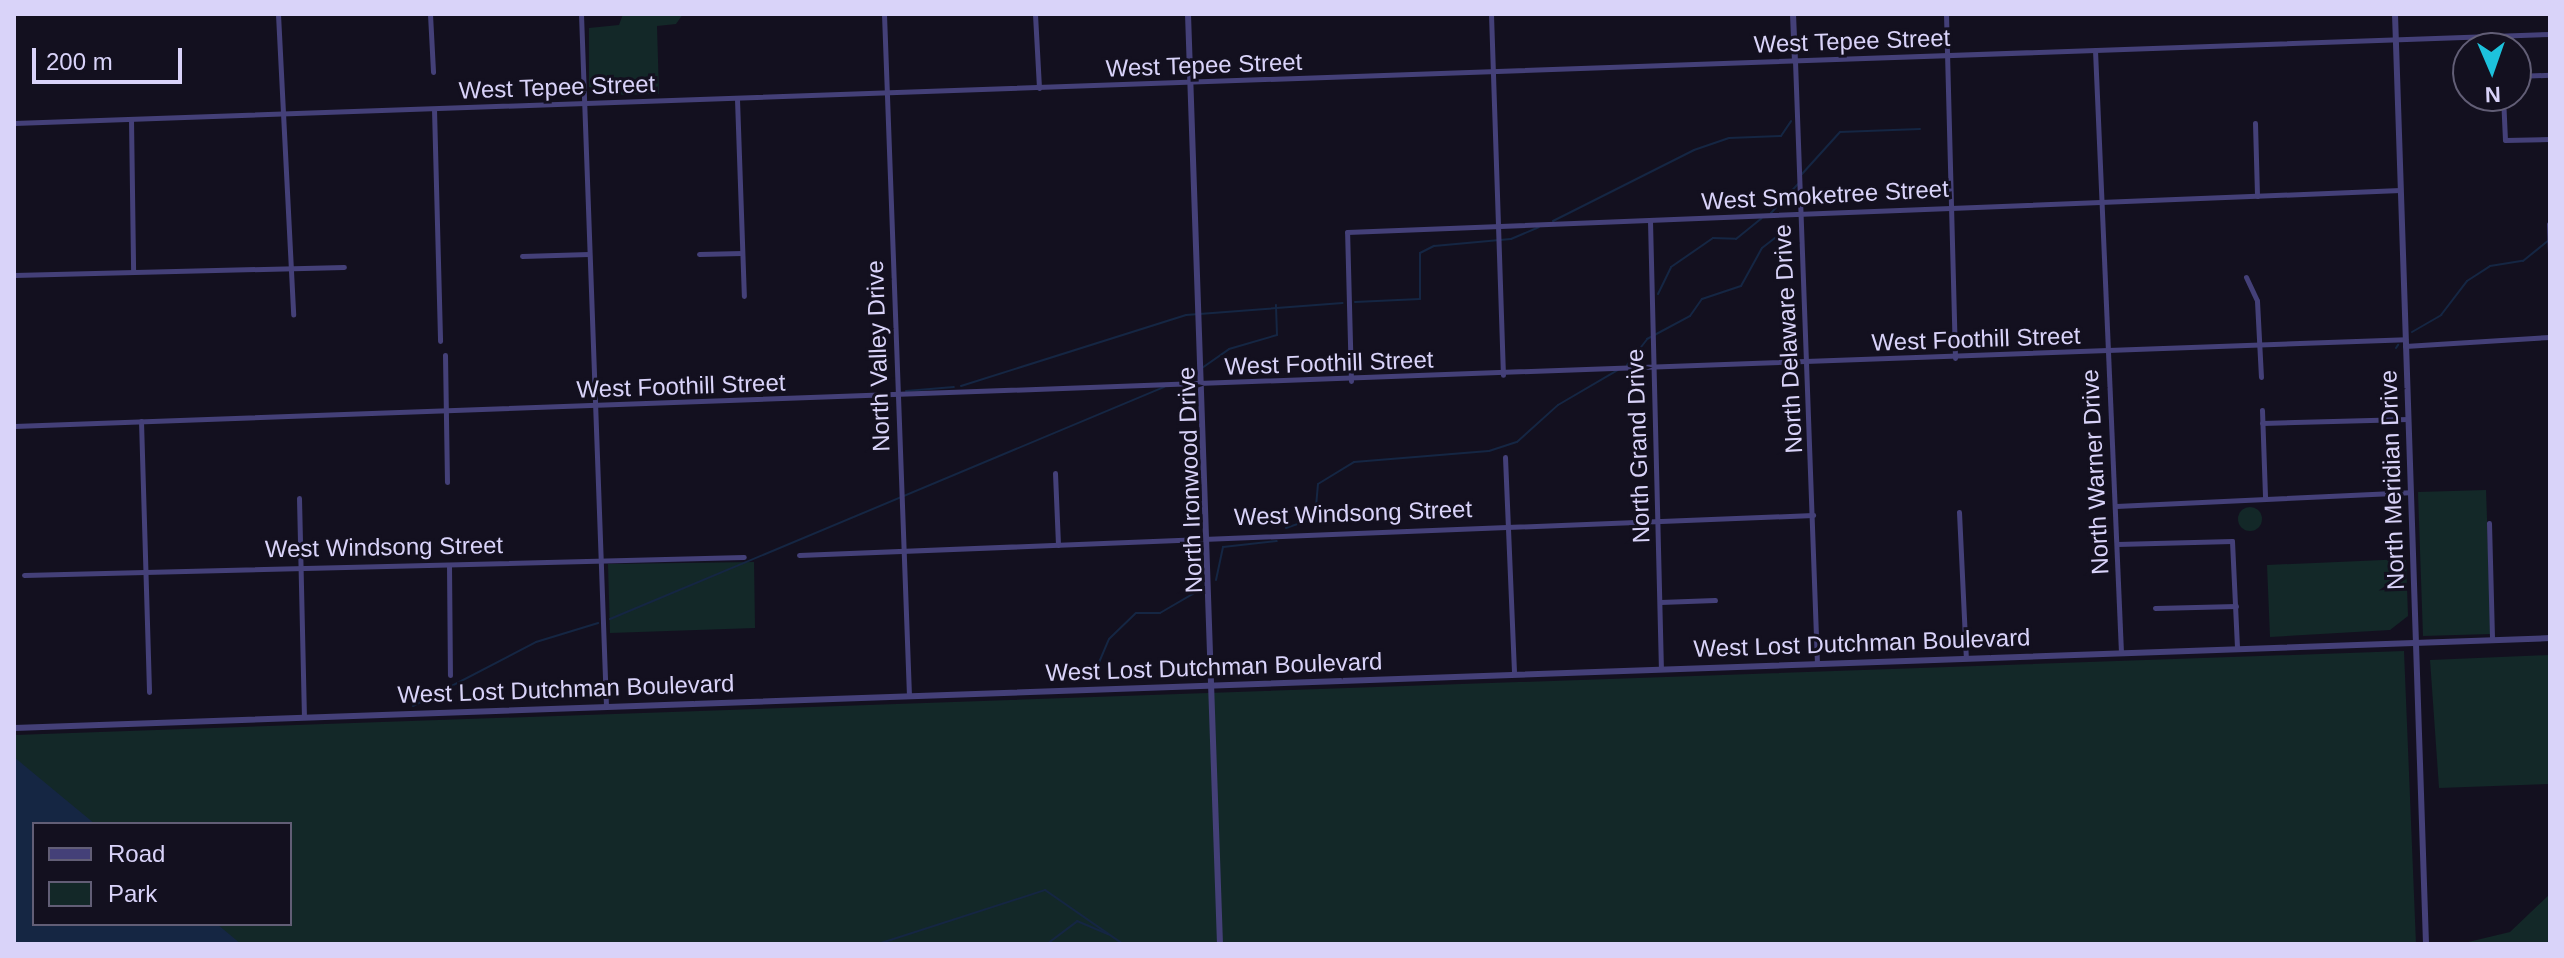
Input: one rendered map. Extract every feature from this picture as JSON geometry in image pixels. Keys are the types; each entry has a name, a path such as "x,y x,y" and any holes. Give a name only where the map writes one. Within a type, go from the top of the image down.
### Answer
{"street":[{"path":"278,14 293,315"},
{"path":"430,14 433,72"},
{"path":"581,14 606,705"},
{"name":"North Valley Drive","path":"884,14 909,696"},
{"path":"1035,14 1039,88"},
{"name":"North Ironwood Drive","path":"1188,14 1205,386 1220,944"},
{"path":"1491,14 1503,375"},
{"name":"North Delaware Drive","path":"1793,14 1817,663"},
{"path":"1946,14 1955,358"},
{"name":"North Meridian Drive","path":"2395,14 2426,944"},
{"name":"West Tepee Street","path":"14,123 2550,34"},
{"name":"North Warner Drive","path":"2095,50 2121,652"},
{"path":"737,99 744,296"},
{"path":"434,109 440,341"},
{"path":"2504,112 2505,140 2550,139"},
{"path":"131,119 134,270"},
{"path":"2255,123 2257,196"},
{"name":"West Smoketree Street","path":"1351,381 1347,232 2400,190"},
{"name":"North Grand Drive","path":"1650,221 1660,520 1661,669"},
{"path":"2549,224 2550,252"},
{"path":"699,254 742,253"},
{"path":"522,256 589,254"},
{"path":"2550,264 2550,281"},
{"path":"14,275 290,265 344,267"},
{"path":"2246,277 2257,301 2261,377"},
{"name":"West Foothill Street","path":"14,426 898,398 2550,337"},
{"path":"445,355 447,482"},
{"path":"2262,410 2265,498"},
{"path":"2262,423 2408,419"},
{"path":"141,421 149,692"},
{"path":"1505,457 1514,674"},
{"path":"1055,473 1058,545"},
{"path":"2116,506 2410,492"},
{"path":"299,498 304,715"},
{"path":"1959,512 1966,658"},
{"name":"West Windsong Street","path":"799,555 1813,515"},
{"path":"2489,523 2492,640"},
{"path":"2117,544 2232,541 2237,647"},
{"name":"West Windsong Street","path":"24,575 744,557"},
{"path":"449,565 450,675"},
{"path":"1660,602 1715,600"},
{"path":"2155,608 2236,606"},
{"name":"West Lost Dutchman Boulevard","path":"14,728 304,715 2550,638"}],"green space":[{"path":"623,14 683,14 676,24 657,26 659,94 605,95 589,87 589,28 619,25"},
{"path":"2486,490 2491,634 2423,636 2418,492"},
{"path":"2250,507 2259,510 2262,519 2259,528 2250,531 2241,528 2238,519 2241,510"},
{"path":"2406,559 2408,616 2390,630 2270,637 2267,565"},
{"path":"754,562 755,628 610,633 608,564"},
{"path":"2404,651 2416,944 19,944 15,735"},
{"path":"2550,655 2550,784 2439,788 2430,660"},
{"path":"2550,894 2550,944 2460,944 2510,932"}],"water":[{"path":"14,757 93,822 32,822 32,926 219,926 241,944 14,944"}],"waterway":[{"path":"1553,221 1694,150 1729,138 1781,136 1791,121"},
{"path":"1802,174 1840,132 1920,129"},
{"path":"1771,213 1798,184"},
{"path":"1658,294 1671,267 1713,238 1736,239 1762,218"},
{"path":"1355,302 1420,299 1420,253 1434,246 1511,239 1539,227"},
{"path":"1627,365 1647,339 1690,316 1702,299 1741,286 1762,248 1789,227"},
{"path":"2412,332 2441,315 2467,281 2490,266 2523,261 2549,240"},
{"path":"961,386 1186,315 1343,303"},
{"path":"1202,368 1229,349 1277,335 1276,305"},
{"path":"1286,528 1315,518 1318,484 1354,462 1489,451 1517,442 1558,405 1618,370"},
{"path":"1182,381 1197,372"},
{"path":"906,391 954,387"},
{"path":"610,619 1164,387"},
{"path":"1216,580 1223,547 1277,541"},
{"path":"1092,679 1109,639 1136,613 1160,613 1203,588"},
{"path":"413,706 536,642 598,623"},
{"path":"878,944 1045,890 1123,944"},
{"path":"1047,944 1077,921 1108,934"}]}
